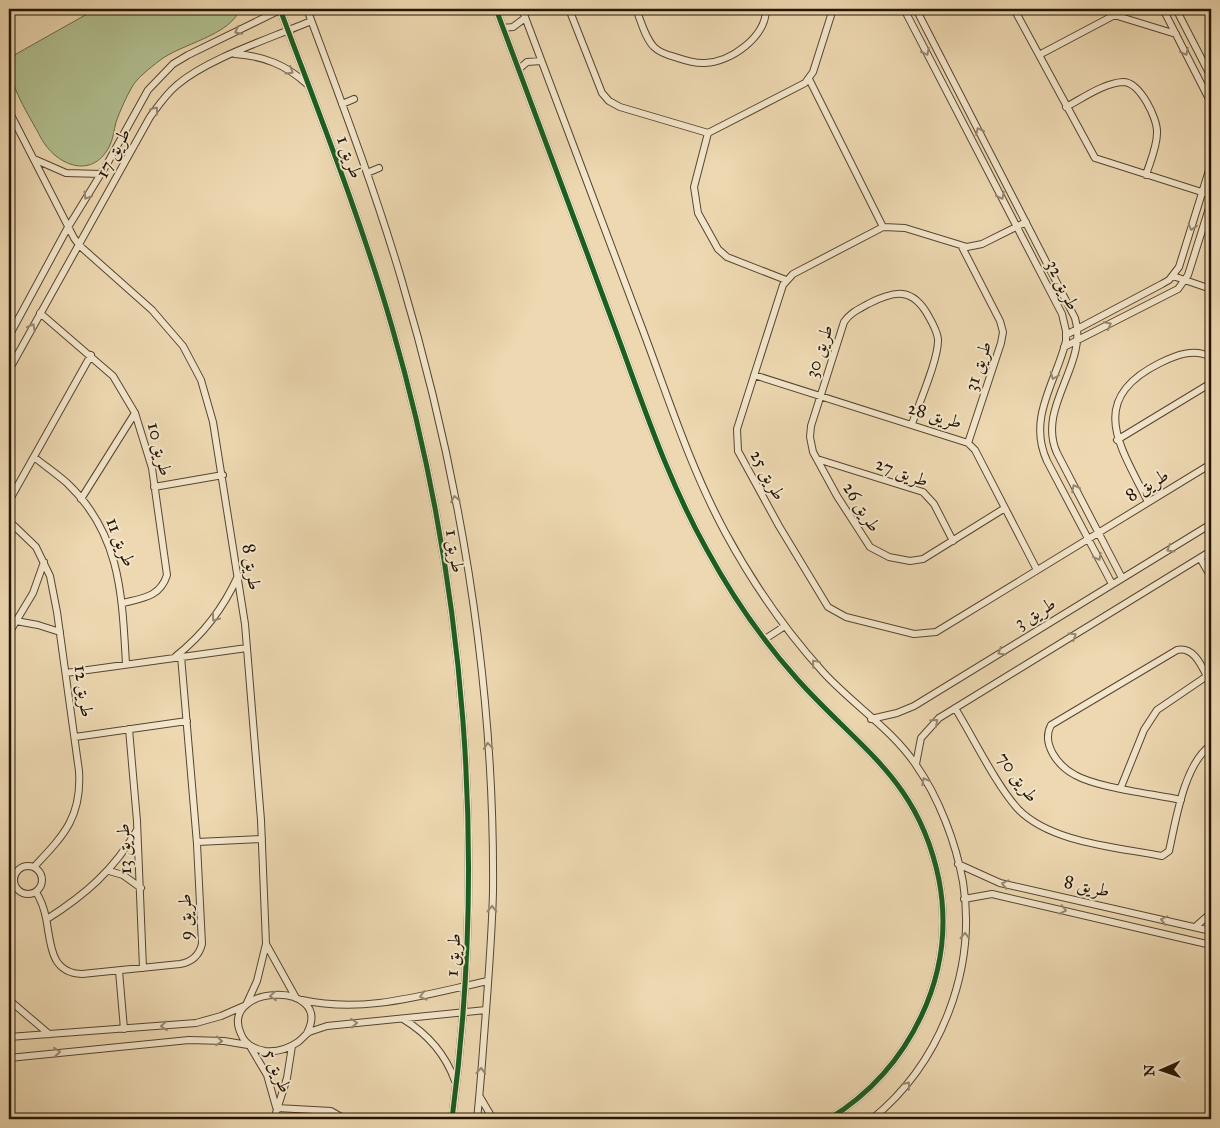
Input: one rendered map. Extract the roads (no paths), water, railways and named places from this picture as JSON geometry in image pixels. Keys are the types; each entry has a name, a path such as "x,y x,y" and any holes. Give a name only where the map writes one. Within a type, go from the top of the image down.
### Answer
{"street":[{"name":"طريق 1","path":"281,9 359,223 392,328 437,524 455,644 467,777 469,904 465,986 452,1119"},
{"name":"طريق 17","path":"9,336 67,229 101,174 138,105 160,76 188,55 281,9"},
{"name":"طريق 1","path":"307,9 367,174 401,279 449,465 468,573 480,662 491,805 492,897 488,981 480,1097 476,1119"},
{"path":"496,9 676,487 717,568 766,639 814,697 886,768 905,791 925,832 940,882 942,909 940,961 932,990 921,1018 907,1044 889,1068 869,1090 829,1119"},
{"path":"522,9 694,468 735,550 785,626 834,684 916,764 940,812 958,864 964,898 966,935 953,1001 932,1048 918,1071 901,1092 872,1119"},
{"path":"569,9 600,88 609,101 620,107 708,133 794,90 809,79 833,9"},
{"path":"636,9 647,38 655,48 668,55 700,63 720,59 752,40 762,28 766,9"},
{"name":"طريق 32","path":"904,9 1062,314 1066,335 1064,347 1041,414 1039,433 1047,462 1112,584"},
{"name":"طريق 32","path":"916,9 1072,309 1078,330 1078,341 1053,418 1051,436 1057,453 1122,578"},
{"path":"1014,9 1095,158 1211,195"},
{"path":"1039,55 1115,12 1126,9"},
{"path":"1163,9 1211,103"},
{"path":"1176,9 1211,77"},
{"path":"1115,12 1176,34"},
{"path":"503,28 513,27 525,18"},
{"name":"طريق 17","path":"9,370 80,246 150,117 162,100 195,72 311,21"},
{"path":"234,54 251,56 275,63 297,75 309,86"},
{"path":"519,69 527,62 541,61"},
{"path":"809,79 883,227"},
{"path":"1066,107 1117,83 1130,82 1138,88 1157,128 1157,137 1146,175"},
{"path":"342,104 354,100"},
{"name":"طريق 8","path":"9,111 67,229 80,246 152,310 184,346 205,392 213,422 223,475 247,648 262,839 266,944 256,981 246,1005"},
{"path":"708,133 694,187 698,213 718,249 727,257 786,280 883,227 905,228 962,247 982,244 1026,222"},
{"path":"34,159 66,173 101,174"},
{"path":"1066,335 1173,276 1179,267 1211,164"},
{"path":"367,174 379,168"},
{"path":"1064,347 1171,294 1185,281 1192,267 1211,202"},
{"name":"طريق 31","path":"962,247 1000,321 1003,332 968,443"},
{"path":"1173,276 1211,289"},
{"name":"طريق 25","path":"786,280 736,429 738,451 807,574 833,611 846,617 914,634 928,634 942,629 1098,532"},
{"name":"طريق 30","path":"820,395 847,318 889,294 907,295 920,302 938,338 935,354 912,424"},
{"name":"طريق 10","path":"40,313 91,355 113,376 136,412 148,449 166,575 158,592 150,597 123,603"},
{"path":"1148,502 1117,440 1115,420 1121,397 1127,385 1137,376 1181,354 1198,352 1211,357"},
{"path":"9,501 91,355"},
{"name":"طريق 28","path":"754,375 968,443 973,447 1037,570"},
{"path":"1117,440 1211,383"},
{"name":"طريق 26","path":"820,395 810,432 811,445 817,459 866,542 879,553 910,561 919,560 1005,508"},
{"path":"81,499 136,412"},
{"name":"طريق 11","path":"34,457 67,484 81,499 94,515 111,548 120,580 123,603 126,664"},
{"name":"طريق 27","path":"817,459 923,492 934,504 953,541"},
{"name":"طريق 8","path":"1098,532 1211,464"},
{"path":"154,487 223,475"},
{"name":"طريق 12","path":"9,521 24,534 44,562 53,589 75,737 80,789 78,806 63,834 34,867"},
{"name":"طريق 3","path":"871,720 914,706 1211,524"},
{"path":"916,764 918,747 926,731 939,718 1211,551"},
{"path":"1200,558 1211,577"},
{"path":"9,633 33,593 44,562"},
{"path":"178,656 197,639 219,612 238,575"},
{"path":"16,621 60,632"},
{"path":"766,639 785,626"},
{"path":"66,673 178,656 247,648"},
{"path":"1211,684 1194,653 1187,649 1177,650 1051,725 1048,731 1048,745 1065,767 1075,775 1087,780 1181,800 1195,764 1211,744"},
{"name":"طريق 9","path":"36,892 46,919 52,953 63,969 76,974 187,963 200,950 197,842 187,721 178,656"},
{"path":"1121,787 1144,730 1153,715 1166,702 1207,676"},
{"name":"طريق 70","path":"955,708 1008,795 1019,809 1031,819 1062,836 1165,856 1168,851 1181,800"},
{"path":"75,737 187,721"},
{"name":"طريق 13","path":"129,729 138,829 143,968"},
{"path":"46,919 86,893 109,871 138,829"},
{"path":"197,842 262,839"},
{"name":"طريق 8","path":"958,864 1000,883 1211,931"},
{"path":"25,866 34,867 42,876 42,885 36,892 27,894 18,889 16,885 17,872 25,866"},
{"path":"109,871 130,878 141,888"},
{"path":"9,891 16,885"},
{"name":"طريق 8","path":"964,898 992,894 1211,945"},
{"path":"1195,927 1211,912"},
{"name":"طريق 8","path":"266,944 297,998"},
{"path":"119,971 124,1029"},
{"path":"9,1037 205,1021 270,995 330,1004 367,1004 413,999 488,981"},
{"path":"9,1058 189,1040 213,1040 249,1045 272,1051 292,1046 307,1033 310,1027 311,1014 304,1003 297,998"},
{"path":"9,1000 49,1034"},
{"path":"246,1005 238,1024 239,1032 249,1045"},
{"path":"307,1033 338,1025 486,1010"},
{"path":"403,1019 426,1035 436,1046 448,1064 456,1084"},
{"name":"طريق 5","path":"249,1045 267,1075 277,1108"},
{"name":"طريق 5","path":"274,1119 286,1083 292,1046"},
{"path":"480,1097 493,1119"},
{"path":"277,1108 331,1111 345,1119"},
{"path":"146,1119 156,1119"}]}
